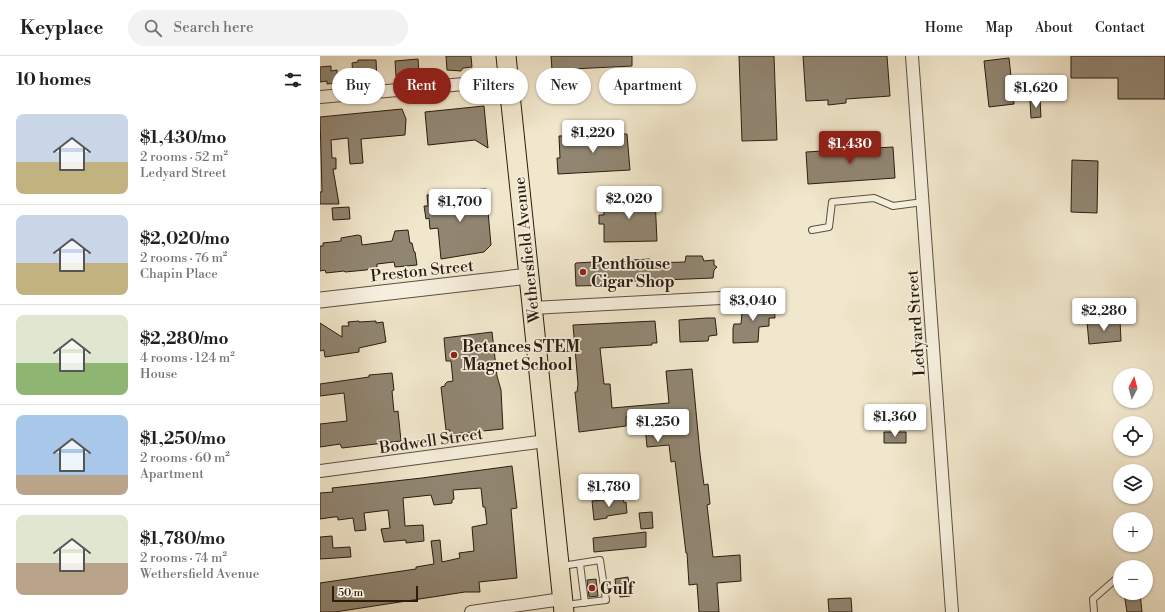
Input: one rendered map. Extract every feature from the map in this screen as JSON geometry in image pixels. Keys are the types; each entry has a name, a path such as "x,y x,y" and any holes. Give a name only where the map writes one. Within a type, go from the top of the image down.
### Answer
{"main road":[{"name":"Wethersfield Avenue","path":"506,56 507,68"},
{"name":"Wethersfield Avenue","path":"511,104 563,606"}],"street":[{"name":"Ledyard Street","path":"912,56 952,612"},
{"path":"320,97 459,84"},
{"name":"Preston Street","path":"320,300 529,276"},
{"path":"532,308 722,298"},
{"name":"Bodwell Street","path":"320,471 546,441"},
{"path":"471,612 563,606"}],"lane":[{"path":"812,230 829,227 832,202 874,198 893,206 923,202"},
{"path":"559,566 600,560 606,600 563,606"},
{"path":"580,564 584,603"},
{"path":"1094,612 1093,598 1113,581"}],"building":[{"path":"446,56 471,56 472,67 459,68 459,71 451,70 451,68 447,68"},
{"path":"551,56 632,56 632,66 552,68"},
{"path":"739,56 774,56 777,140 742,141"},
{"path":"803,56 887,56 890,96 846,99 846,103 828,105 828,100 806,101"},
{"path":"1071,56 1165,56 1165,99 1118,99 1118,78 1071,78"},
{"path":"1009,58 1014,104 989,107 984,61"},
{"path":"418,59 419,68 395,68 395,61"},
{"path":"358,60 376,60 376,68 352,68 352,63 358,62"},
{"path":"331,66 332,84 327,84 327,81 320,82 320,67"},
{"path":"1040,100 1041,117 1031,118 1030,101"},
{"path":"484,106 488,148 475,140 428,145 425,112"},
{"path":"402,109 406,119 405,135 361,139 363,163 350,164 348,138 331,140 332,158 336,158 336,169 333,169 339,204 320,204 320,192 322,192 320,117"},
{"path":"627,134 630,170 558,174 557,158 560,158 559,136"},
{"path":"893,147 895,178 808,184 806,152"},
{"path":"1072,160 1098,161 1097,213 1071,212"},
{"path":"486,189 491,245 484,252 441,259 438,228 430,229 429,218 426,219 424,206 428,206 427,195 441,194 441,197 471,194 471,190"},
{"path":"655,198 657,241 604,242 604,224 599,224 599,215 604,215 603,199"},
{"path":"349,207 350,219 333,220 332,208"},
{"path":"408,230 410,243 412,243 415,252 417,265 395,267 394,262 377,264 377,267 366,270 326,273 325,270 320,271 320,246 323,246 323,243 341,241 341,238 358,235 361,236 362,245 392,241 395,231"},
{"path":"686,256 702,256 704,261 714,260 714,265 717,267 714,270 713,278 613,282 613,285 576,286 576,263 611,261 612,265 633,264 633,260 650,259 651,263 685,262"},
{"path":"766,299 770,304 774,304 775,318 769,318 769,326 759,327 758,342 733,343 734,324 741,324 742,313 750,313 750,305 753,302 764,301"},
{"path":"715,318 717,335 709,336 708,341 680,342 679,320"},
{"path":"1120,320 1121,341 1089,344 1087,322"},
{"path":"376,321 376,323 383,322 386,342 359,348 359,352 325,357 324,350 320,351 320,323 342,337 342,326 349,326 348,322"},
{"path":"655,321 657,343 652,343 652,345 600,348 604,384 610,384 612,408 669,403 666,371 692,369 704,485 708,484 710,504 707,505 713,557 740,555 741,581 717,583 719,612 699,612 697,584 689,585 687,553 675,461 671,462 669,445 647,447 644,416 626,417 626,426 579,432 575,392 577,392 578,384 573,325"},
{"path":"492,332 497,376 501,390 503,429 453,434 450,430 446,430 441,387 445,386 447,382 453,381 451,361 446,361 444,338"},
{"path":"392,373 394,412 398,411 401,441 342,448 340,444 320,447 320,424 347,421 344,393 320,396 320,384 369,377 369,375"},
{"path":"884,432 906,432 906,443 884,443"},
{"path":"512,466 517,508 511,509 517,578 479,582 480,592 465,592 335,612 320,612 320,583 416,569 416,567 434,564 431,541 440,540 442,562 460,558 459,553 474,551 472,527 487,524 481,488 453,490 454,499 452,500 452,503 434,505 431,495 403,498 405,526 423,525 424,541 406,543 406,540 384,542 381,529 390,528 388,510 364,513 366,530 355,531 353,518 338,520 338,517 334,517 320,519 320,493 333,492 332,488"},
{"path":"623,498 624,503 626,502 627,513 607,516 607,518 594,520 592,501"},
{"path":"652,512 653,528 641,529 639,513"},
{"path":"646,532 646,547 594,552 593,538"},
{"path":"332,536 333,548 350,547 351,557 320,559 320,537"},
{"path":"628,577 630,596 620,597 619,589 616,589 615,579"},
{"name":"Gulf","path":"596,579 598,596 589,597 587,580"},
{"path":"851,598 852,612 829,612 828,599"},
{"path":"1125,600 1141,600 1142,612 1127,612"}],"place":[{"name":"Penthouse Cigar Shop","path":"583,272"},
{"name":"Betances STEM Magnet School","path":"454,355"},
{"name":"Gulf","path":"592,588"}]}
